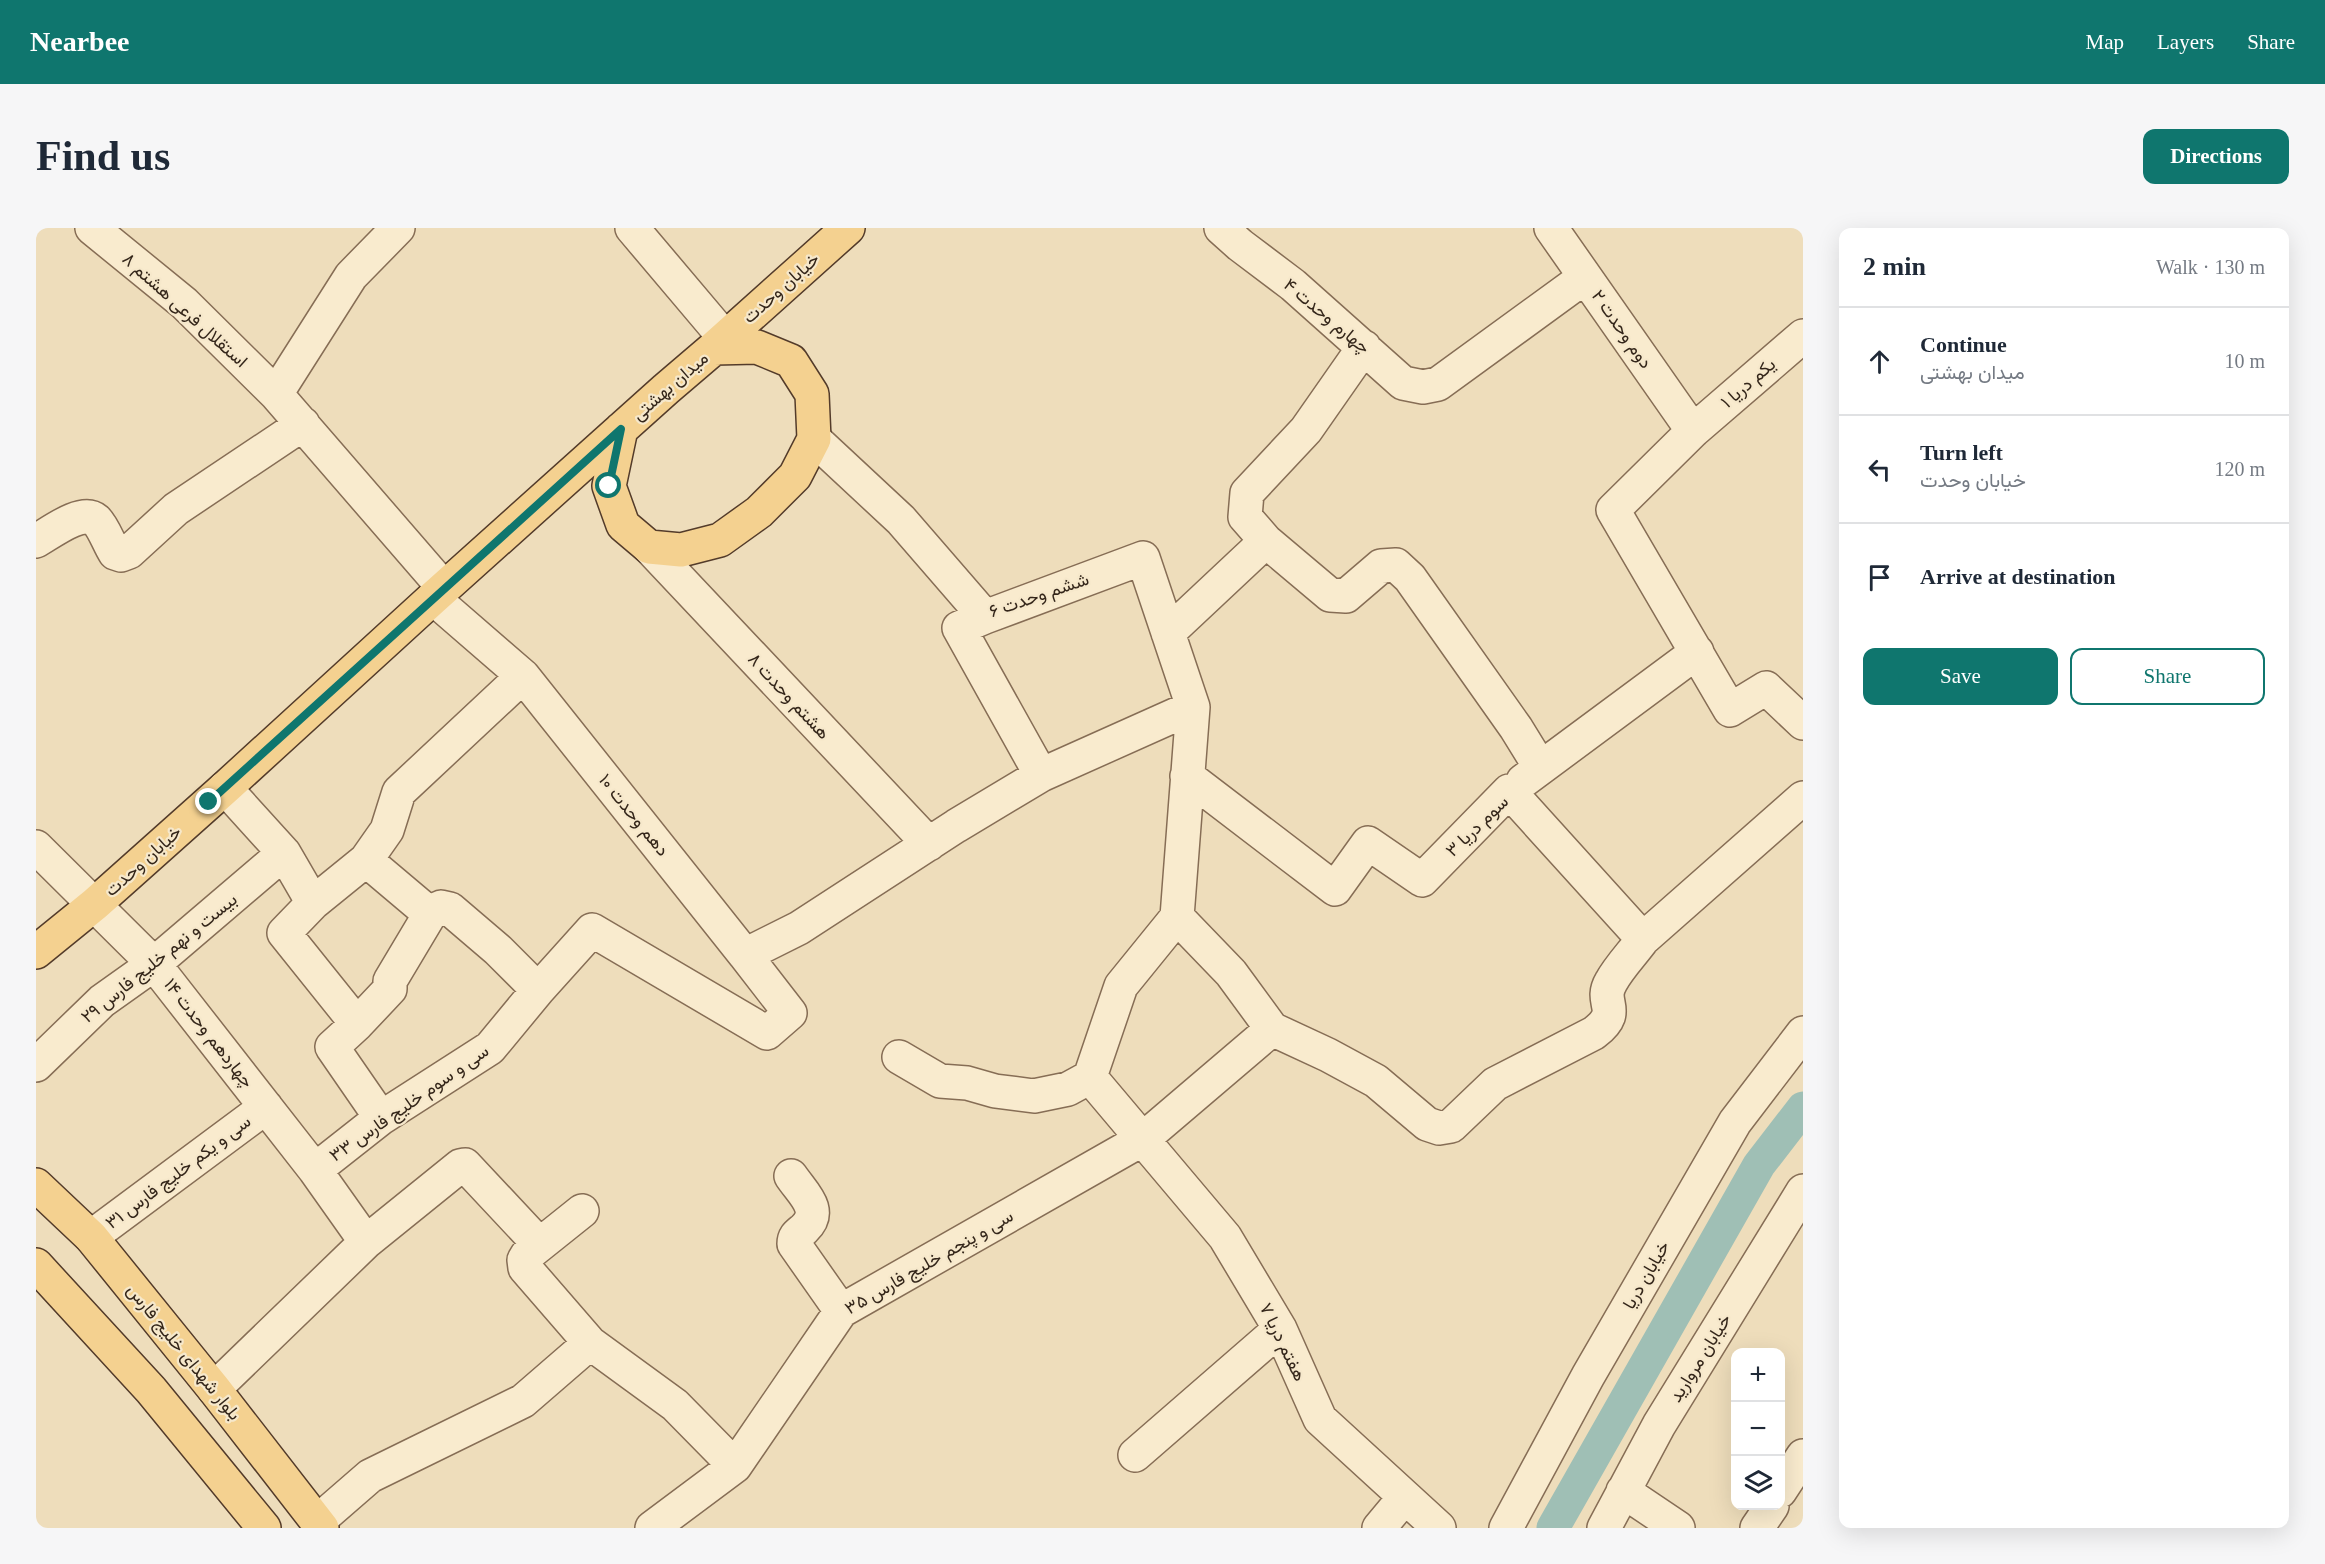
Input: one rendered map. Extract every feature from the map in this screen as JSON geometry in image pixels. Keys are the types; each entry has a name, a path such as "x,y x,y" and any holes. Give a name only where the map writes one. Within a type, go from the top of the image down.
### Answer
{"main road":[{"name":"خیابان وحدت","path":"719,343 848,228"},
{"name":"میدان بهشتی","path":"719,343 757,347 791,362 812,394 814,439 795,476 759,512 720,540 681,550 649,547 623,525 609,486 621,429 719,343"},
{"name":"خیابان وحدت","path":"36,952 95,904 225,788 621,429"},
{"name":"بلوار شهدای خلیج فارس","path":"36,1185 91,1237 214,1389 319,1525"},
{"path":"36,1265 151,1390 264,1528"}],"street":[{"name":"استقلال فرعی هشتم ۸","path":"92,228 184,303 303,424"},
{"path":"276,394 351,276 398,228"},
{"path":"632,228 719,343"},
{"name":"چهارم وحدت ۴","path":"1221,228 1293,285 1403,383 1423,387 1438,384 1585,277"},
{"name":"دوم وحدت ۲","path":"1551,228 1693,431"},
{"name":"یکم دریا ۱","path":"1693,431 1803,336"},
{"path":"1364,347 1306,430 1247,493 1245,517 1266,541 1330,595 1346,596 1381,566 1395,565 1410,578 1516,728 1540,767"},
{"path":"36,541 74,519 86,516 95,520 115,553 121,555 129,552 176,509 303,424"},
{"name":"دهم وحدت ۱۰","path":"303,424 439,593 523,676 745,955"},
{"path":"1693,431 1613,510 1730,710 1766,688 1803,723"},
{"name":"ششم وحدت ۶","path":"814,439 901,520 985,617 1143,558 1193,708"},
{"path":"1168,633 1266,541"},
{"name":"هشتم وحدت ۸","path":"649,547 928,844"},
{"path":"985,617 959,628 1041,775"},
{"path":"1509,791 1697,652"},
{"path":"357,1024 284,933 313,903 366,860 387,830 399,792 523,676"},
{"path":"745,955 798,928 928,844 1041,775 1193,708 1177,917 1122,986 1090,1077 1068,1089 1034,1096 995,1091 967,1083 940,1081 899,1057"},
{"name":"سوم دریا ۳","path":"1187,776 1335,889 1368,843 1422,880 1509,791 1643,939"},
{"path":"225,788 284,853 313,903"},
{"path":"1177,917 1231,973 1272,1029 1376,1081 1427,1124 1439,1128 1451,1126 1495,1084 1594,1032 1606,1023 1610,1008 1607,995 1610,983 1643,939 1803,798"},
{"name":"چهاردهم وحدت ۱۴","path":"36,846 154,964 315,1170"},
{"name":"بیست و نهم خلیج فارس ۲۹","path":"36,1065 102,1000 154,964 284,853"},
{"path":"366,860 430,914"},
{"path":"381,1119 332,1047 390,989 390,981 430,914 441,907 450,909 498,950 538,990"},
{"name":"سی و سوم خلیج فارس ۳۳","path":"366,1242 315,1170 381,1119 490,1048 592,930 767,1033 790,1013 745,955"},
{"name":"سی و پنجم خلیج فارس ۳۵","path":"652,1528 735,1466 841,1311 1143,1139 1272,1029"},
{"name":"خیابان دریا","path":"1506,1528 1588,1376 1735,1122 1803,1033"},
{"name":"هفتم دریا ۷","path":"1090,1077 1225,1238 1280,1329 1320,1419 1439,1528"},
{"name":"سی و یکم خلیج فارس ۳۱","path":"91,1237 266,1107"},
{"path":"214,1389 366,1242 460,1166 465,1165 539,1244"},
{"path":"791,1176 813,1207 814,1214 813,1221 796,1236 794,1244 841,1311"},
{"name":"خیابان مروارید","path":"1604,1528 1659,1425 1803,1191"},
{"path":"582,1211 539,1244 524,1260 525,1268 590,1343 675,1405 735,1466"},
{"path":"1135,1455 1280,1329"},
{"path":"319,1525 370,1476 523,1401 590,1343"},
{"path":"1785,1483 1803,1456"},
{"path":"1623,1491 1678,1528"},
{"path":"1379,1528 1404,1498"},
{"path":"1757,1528 1769,1510"}],"waterway":[{"path":"1553,1528 1759,1165 1803,1108"}],"route":[{"path":"209,802 621,429 609,486"}]}
